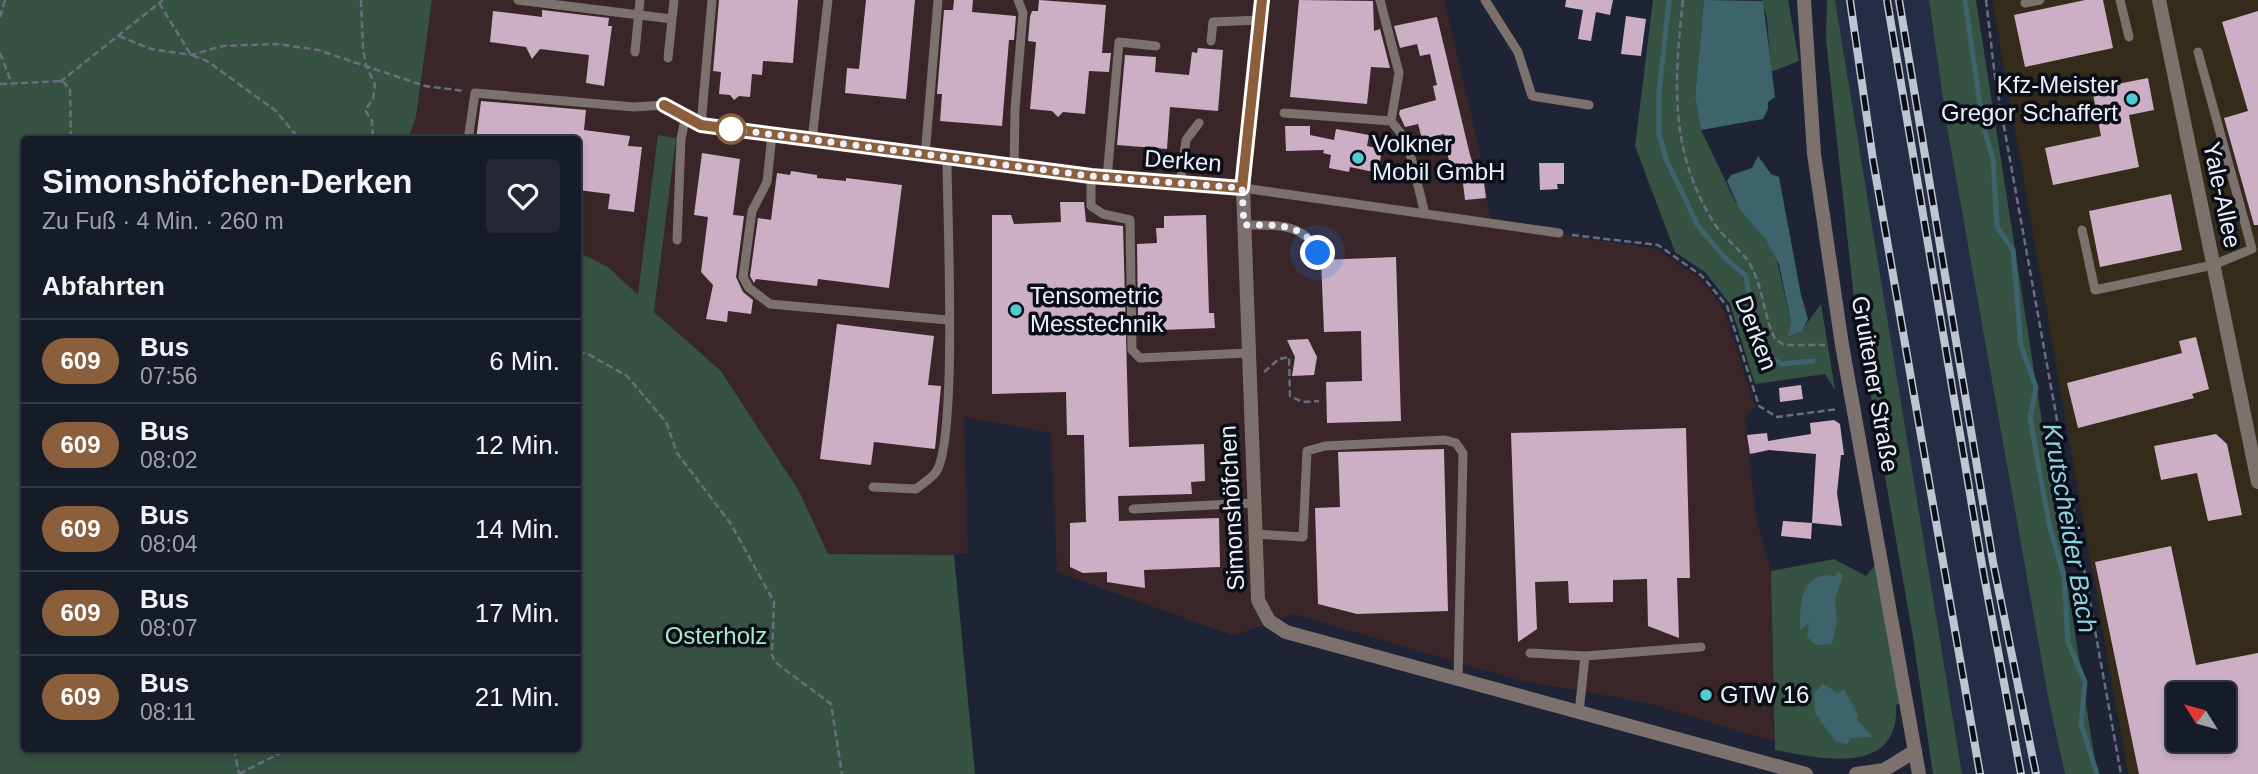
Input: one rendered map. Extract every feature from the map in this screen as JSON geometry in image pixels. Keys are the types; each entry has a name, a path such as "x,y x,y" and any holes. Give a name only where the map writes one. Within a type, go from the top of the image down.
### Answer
{"street":[{"name":"Simonshöfchen","path":"1262,0 1242,188 1258,600 1269,621 1286,632 1806,774"},
{"name":"Gruitener Straße","path":"1804,0 1814,154 1842,345 1919,774"},
{"name":"Yale-Allee","path":"2159,0 2258,482"},
{"name":"Derken","path":"664,105 685,119 701,125 1107,178 1242,188"},
{"path":"1856,774 1884,770 1915,751"}],"lane":[{"path":"518,0 672,19"},
{"path":"635,52 640,0"},
{"path":"668,58 674,0"},
{"path":"701,125 712,0"},
{"path":"812,140 828,0"},
{"path":"925,156 938,0"},
{"path":"1014,166 1014,109 1023,13 1018,0"},
{"path":"1256,0 1262,0"},
{"path":"1380,0 1399,73 1391,121"},
{"path":"1485,0 1518,51 1532,96 1589,104"},
{"path":"2025,3 2040,0"},
{"path":"2120,0 2129,37"},
{"path":"1211,41 1213,22 1260,20"},
{"path":"1107,178 1119,42 1156,46"},
{"path":"2082,230 2095,290 2213,265 2255,248 2198,52"},
{"path":"469,136 475,93 634,107 664,105"},
{"path":"1284,113 1391,121 1407,141 1425,214"},
{"path":"677,240 682,176 681,139 685,119"},
{"path":"1180,184 1186,140 1199,123"},
{"path":"772,135 767,182 752,211 743,277 749,288 770,303 948,320"},
{"path":"873,487 916,489 936,472 945,444 948,320 947,159"},
{"path":"1091,176 1091,206 1097,212 1130,220 1132,350 1135,355 1140,358 1248,353"},
{"name":"Derken","path":"1242,188 1559,233"},
{"path":"1244,225 1296,228 1313,239 1318,253"},
{"path":"1255,534 1303,537 1307,452 1325,446 1445,440 1457,443 1463,453 1458,680"},
{"path":"1133,509 1253,503"},
{"path":"1530,653 1585,656 1701,647"},
{"path":"1579,713 1585,656"}],"path":[{"path":"0,18 5,0"},
{"path":"361,0 366,65 375,85 373,99 365,110 372,121 373,136"},
{"path":"1682,0 1675,72 1679,137 1693,181 1714,224 1752,266 1775,339 1784,345 1842,345"},
{"path":"1986,0 1995,77 2121,774"},
{"path":"0,84 60,82 161,2 191,55"},
{"path":"118,36 151,49 191,55 207,61 268,105 296,136"},
{"path":"191,55 223,46 278,44 318,50 425,86 475,93"},
{"path":"0,53 12,84"},
{"path":"60,82 70,89 71,136"},
{"name":"Derken","path":"1559,233 1658,245 1702,276 1727,306 1759,406 1777,417 1855,406"},
{"path":"581,353 611,365 627,376 647,397 666,422 677,453 713,498 744,544 774,602 772,655 775,662 831,704 842,774"},
{"path":"1249,386 1279,359 1289,357 1290,397 1303,402 1319,401"},
{"path":"235,752 239,774 282,752"}],"shaded area":[{"path":"432,0 1444,0 1479,147 1491,224 1656,249 1700,279 1723,308 1755,407 1745,416 1756,518 1771,571 1775,742 1647,703 1518,680 1293,614 1234,636 1057,572 1051,433 964,417 968,553 828,554 799,491 721,371 654,312 676,138 658,136 638,296 608,267 581,254 581,136 409,136 416,117"},
{"path":"1704,0 1763,1 1775,97 1768,102 1763,119 1701,130 1695,97"},
{"path":"1835,0 1929,0 1947,127 2049,702 2065,774 1962,774"},
{"path":"1992,0 2258,0 2258,774 2128,774"},
{"path":"1758,156 1771,174 1779,177 1808,319 1802,331 1788,337 1791,322 1779,264 1766,240 1740,210 1727,181 1731,175 1752,168"},
{"path":"1838,571 1843,575 1835,600 1837,621 1832,644 1816,645 1807,637 1809,623 1800,630 1804,592 1815,579 1835,576"},
{"path":"1823,684 1838,693 1844,689 1858,715 1856,719 1873,737 1851,738 1847,744 1835,741 1815,713 1814,694"}],"green space":[{"name":"Osterholz","path":"0,0 432,0 416,117 409,136 21,136 21,752 581,752 581,254 608,267 638,295 658,135 676,138 654,312 721,371 799,491 828,554 954,555 975,774 0,774"},
{"path":"1653,0 1704,0 1695,97 1701,130 1735,201 1775,252 1791,322 1789,337 1802,330 1821,304 1835,390 1825,374 1755,384 1730,304 1706,273 1675,252 1635,146"},
{"path":"1762,0 1788,0 1799,61 1771,72 1767,18"},
{"path":"1827,0 1835,0 1962,774 1933,774 1913,637 1854,299 1826,39"},
{"path":"1929,0 1976,0 2097,774 2065,774 2049,702 1947,127"},
{"path":"1834,559 1866,576 1878,562 1901,703 1896,705 1894,727 1886,743 1857,758 1817,757 1775,750 1771,571"}],"building":[{"path":"719,0 798,0 793,63 763,61 762,75 752,74 750,97 739,96 734,100 730,95 719,94 721,72 713,71"},
{"path":"866,0 915,0 906,99 845,93 847,68 859,69"},
{"path":"954,0 973,0 972,12 1016,16 1014,40 1009,40 1002,126 940,121 942,94 937,94 944,10 953,10"},
{"path":"1039,0 1106,5 1102,53 1111,53 1109,72 1089,71 1085,114 1063,112 1058,117 1052,111 1030,109 1036,42 1028,41 1030,17 1032,11 1038,11"},
{"path":"1299,0 1373,1 1374,31 1380,29 1390,68 1371,67 1367,104 1290,97"},
{"path":"1566,0 1613,0 1610,15 1596,12 1591,41 1578,39 1583,10 1565,7"},
{"path":"2085,0 2103,0 2113,48 2025,67 2014,15"},
{"path":"542,10 609,18 608,26 612,26 604,86 586,83 589,55 540,49 532,59 526,47 490,42 493,11 542,17"},
{"path":"2258,11 2258,225 2254,225 2224,118 2248,111 2222,22"},
{"path":"1626,16 1646,19 1641,56 1621,54"},
{"path":"1437,17 1470,155 1477,176 1483,175 1486,198 1465,200 1462,175 1452,178 1444,134 1422,139 1418,124 1405,127 1399,114 1400,110 1436,100 1433,86 1437,85 1430,54 1420,56 1417,44 1400,48 1394,26"},
{"path":"1198,48 1223,50 1218,111 1170,107 1167,149 1117,145 1125,55 1156,57 1155,72 1189,75 1192,52 1197,53"},
{"path":"2148,78 2154,110 2129,115 2139,167 2053,185 2045,148 2101,136 2092,89"},
{"path":"481,101 586,110 584,130 630,136 628,146 642,147 634,212 608,209 610,194 581,190 581,136 477,136"},
{"path":"1285,126 1310,126 1310,135 1334,140 1336,129 1369,135 1367,146 1382,149 1378,173 1350,167 1349,172 1329,168 1331,155 1323,153 1324,150 1286,151"},
{"path":"702,153 740,159 733,215 744,216 736,277 743,292 753,300 751,314 728,311 727,322 706,319 713,285 701,272 708,217 694,215"},
{"path":"1539,163 1564,163 1564,184 1557,184 1558,189 1540,190"},
{"path":"791,171 817,175 817,178 846,181 846,178 902,185 889,288 818,279 817,286 756,279 754,283 750,276 758,218 771,220 777,173 790,175"},
{"path":"2171,194 2182,250 2100,267 2089,211"},
{"path":"1060,202 1084,202 1086,222 1123,226 1129,447 1204,444 1205,481 1191,482 1192,494 1118,496 1119,521 1219,518 1220,567 1144,570 1145,588 1107,582 1107,572 1083,573 1070,567 1070,523 1086,522 1084,435 1067,435 1066,392 992,394 992,215 1011,215 1014,224 1061,222"},
{"path":"1206,215 1209,313 1214,313 1215,328 1162,330 1157,315 1138,315 1137,244 1157,243 1156,228 1164,228 1164,216"},
{"path":"1396,257 1401,421 1327,423 1326,382 1362,381 1361,331 1324,332 1321,260"},
{"path":"837,324 934,336 928,385 941,386 935,449 874,442 871,465 820,459"},
{"path":"2196,337 2209,389 2192,394 2194,398 2078,428 2067,383 2182,353 2179,341"},
{"path":"1308,339 1317,357 1314,375 1292,376 1295,357 1287,340"},
{"path":"1801,385 1803,399 1780,402 1779,388"},
{"path":"1834,420 1840,424 1844,455 1841,455 1837,493 1842,526 1812,523 1816,454 1769,450 1750,454 1747,435 1767,433 1768,441 1811,434 1810,423"},
{"path":"1686,428 1690,578 1677,578 1679,638 1648,626 1647,579 1613,580 1613,602 1569,603 1568,581 1535,582 1537,629 1518,642 1511,433"},
{"path":"2216,434 2227,444 2242,515 2208,521 2197,473 2161,480 2154,446"},
{"path":"1444,449 1448,611 1357,614 1318,604 1315,508 1340,507 1338,452"},
{"path":"1783,521 1812,523 1811,539 1781,536"},
{"path":"2171,546 2196,665 2258,653 2258,774 2139,774 2095,562"}],"waterway":[{"path":"1669,0 1659,93 1659,134 1666,159 1698,226 1725,258 1746,276 1750,301 1770,358 1782,364 1813,361"},
{"name":"Krutscheider Bach","path":"1965,0 1983,125 1993,159 1997,227 2013,250 2021,346 2036,387 2030,418 2049,524 2064,576 2068,642 2085,682 2081,724 2097,774"}],"railway":[{"path":"1850,0 1873,160 1980,774"},
{"path":"1887,0 1982,565 2021,774"},
{"path":"1899,0 1993,562 2036,774"}],"bus line":[{"name":"609","path":"664,105 685,119 701,125 1091,176 1242,188 1262,0"}],"place":[{"name":"Kfz-Meister Gregor Schaffert","path":"2132,99"},
{"name":"Volkner Mobil GmbH","path":"1358,158"},
{"name":"Tensometric Messtechnik","path":"1016,310"},
{"name":"GTW 16","path":"1706,695"}],"route":[{"path":"731,129 1091,176 1242,188 1244,225 1296,228 1313,239 1318,253"}]}
